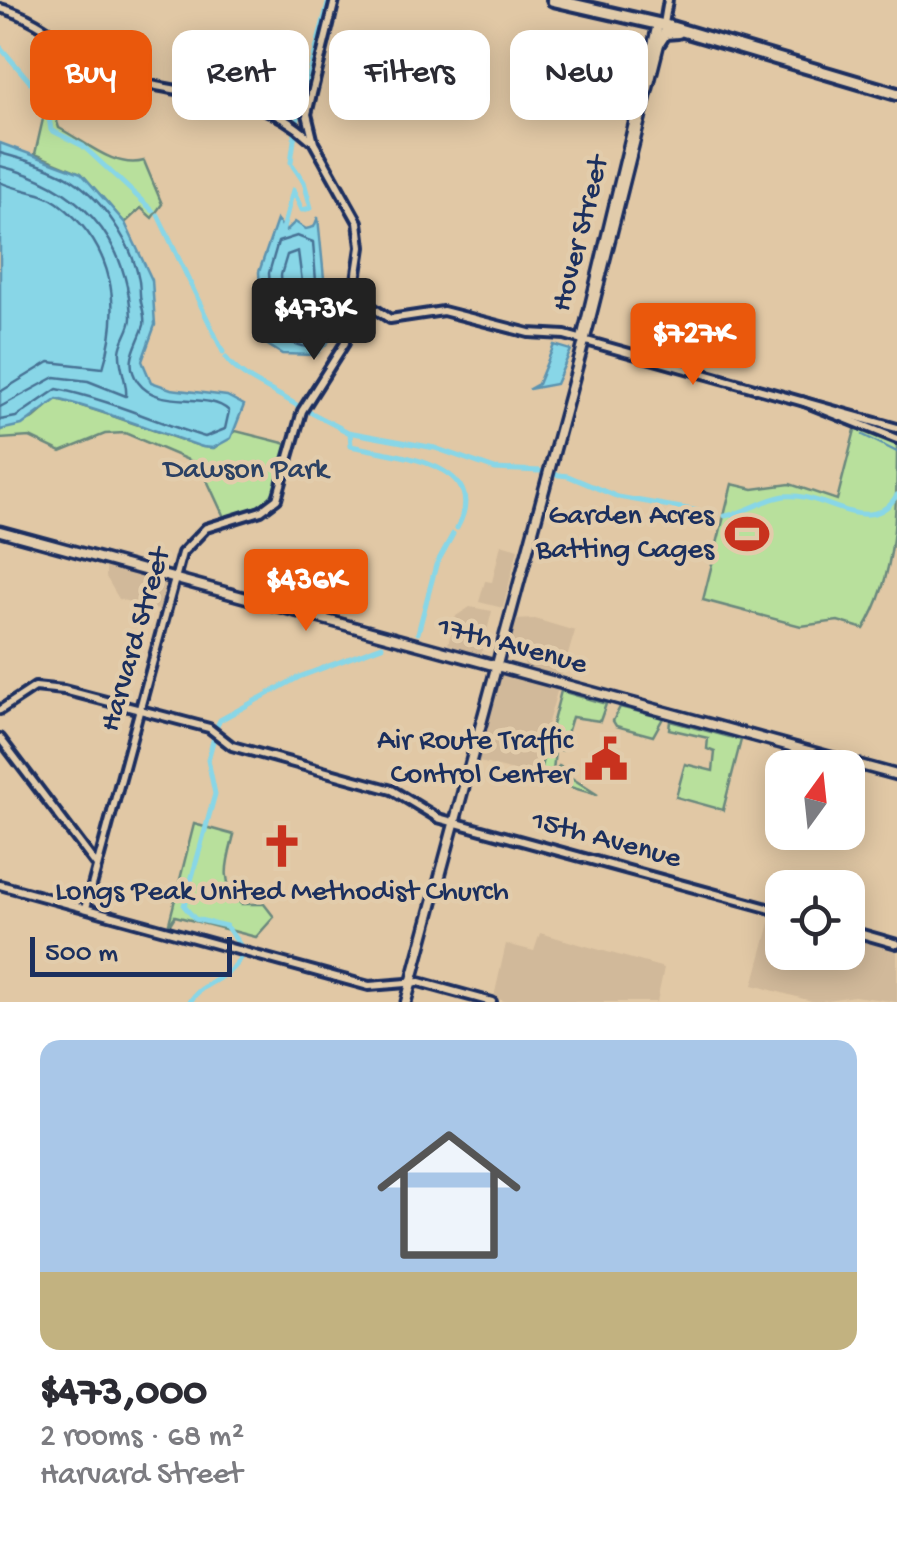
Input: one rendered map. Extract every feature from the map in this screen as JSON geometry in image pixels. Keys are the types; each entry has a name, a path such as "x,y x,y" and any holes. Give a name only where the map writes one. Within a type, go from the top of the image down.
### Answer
{"main road":[{"path":"553,0 661,24 897,94"},
{"path":"633,17 651,30 656,42 665,33 689,32"},
{"name":"Hover Street","path":"406,1002 661,24"},
{"name":"17th Avenue","path":"0,531 897,775"}],"street":[{"name":"Harvard Street","path":"86,908 182,553 198,533 261,511 276,499 302,411 345,343 342,308 360,292 358,222 314,144 306,114 334,0"},
{"path":"661,24 667,0"},
{"path":"0,8 36,20 120,76 182,92 237,98 297,128 314,144"},
{"path":"360,292 371,308 390,319 443,311 529,334 582,338 897,428"},
{"path":"787,395 897,439"},
{"name":"15th Avenue","path":"0,710 22,693 42,686 209,728 240,749 392,790 454,822 765,907"},
{"path":"0,738 98,867"},
{"path":"0,885 369,986 411,982 492,1002"},
{"path":"865,935 897,944"}],"shaded area":[{"path":"501,544 518,549 503,608 479,602 485,581 492,582"},
{"path":"106,565 169,583 162,611 119,599 106,577"},
{"path":"470,607 492,611 481,655 448,644 456,616"},
{"path":"535,619 575,631 532,776 476,761 502,673 521,678 525,662 505,656 514,620"},
{"path":"540,933 664,968 657,1002 506,1002 494,997 506,944 534,951"},
{"path":"865,938 897,947 897,1002 854,996 815,1002 753,985 765,941 765,970 865,970"}],"green space":[{"path":"43,120 57,120 59,128 101,153 122,161 144,161 162,204 152,218 141,208 125,223 81,173 35,154"},
{"name":"Dawson Park","path":"56,399 203,447 214,448 236,431 291,445 271,495 255,507 224,517 200,465 125,433 105,434 61,452 30,437 0,439 0,430 34,418"},
{"path":"856,426 897,442 889,563 864,629 838,621 801,626 703,600 732,484 753,489 790,484 837,500"},
{"path":"561,691 606,704 600,721 572,717 562,750 555,749 553,773 559,766 598,795 538,778"},
{"path":"620,707 663,718 653,736 616,726 613,721"},
{"path":"670,721 741,740 723,810 676,797 685,764 713,771 715,752 707,749 708,738 669,729"},
{"path":"194,824 234,835 227,871 230,888 241,904 264,904 274,917 256,937 175,916 168,927"}],"water":[{"path":"0,143 81,173 125,223 152,280 155,325 142,361 151,382 171,389 227,396 244,405 231,438 213,448 203,447 57,399 22,425 0,430"},
{"path":"318,217 330,340 316,355 282,354 263,342 259,272 277,220 286,231 295,222 306,229 314,227"},
{"path":"554,345 571,350 556,384 529,389 538,384"}],"waterway":[{"path":"297,122 329,0"},
{"path":"0,47 30,82"},
{"path":"49,120 51,130 83,146 153,211"},
{"path":"291,162 295,133"},
{"path":"283,229 293,190 302,210 311,208 304,182 293,166"},
{"path":"158,215 223,352"},
{"path":"226,358 251,379 301,408"},
{"path":"306,410 348,432 435,448 495,469 540,471"},
{"path":"350,433 351,446 412,458 450,475 462,489 465,506 457,528"},
{"path":"863,435 897,452"},
{"path":"551,474 568,476 618,497 716,514"},
{"path":"725,516 784,496 799,496 860,514 873,513 886,508 897,495"},
{"path":"418,633 436,565 453,534"},
{"path":"216,728 220,720 299,677 382,646"},
{"path":"214,737 208,760 215,794 184,906 195,919 226,926 240,945"},
{"path":"190,1002 230,971 242,954"}],"place":[{"name":"Garden Acres Batting Cages","path":"747,534"},
{"name":"Air Route Traffic Control Center","path":"606,759"},
{"name":"Longs Peak United Methodist Church","path":"282,846"}]}
